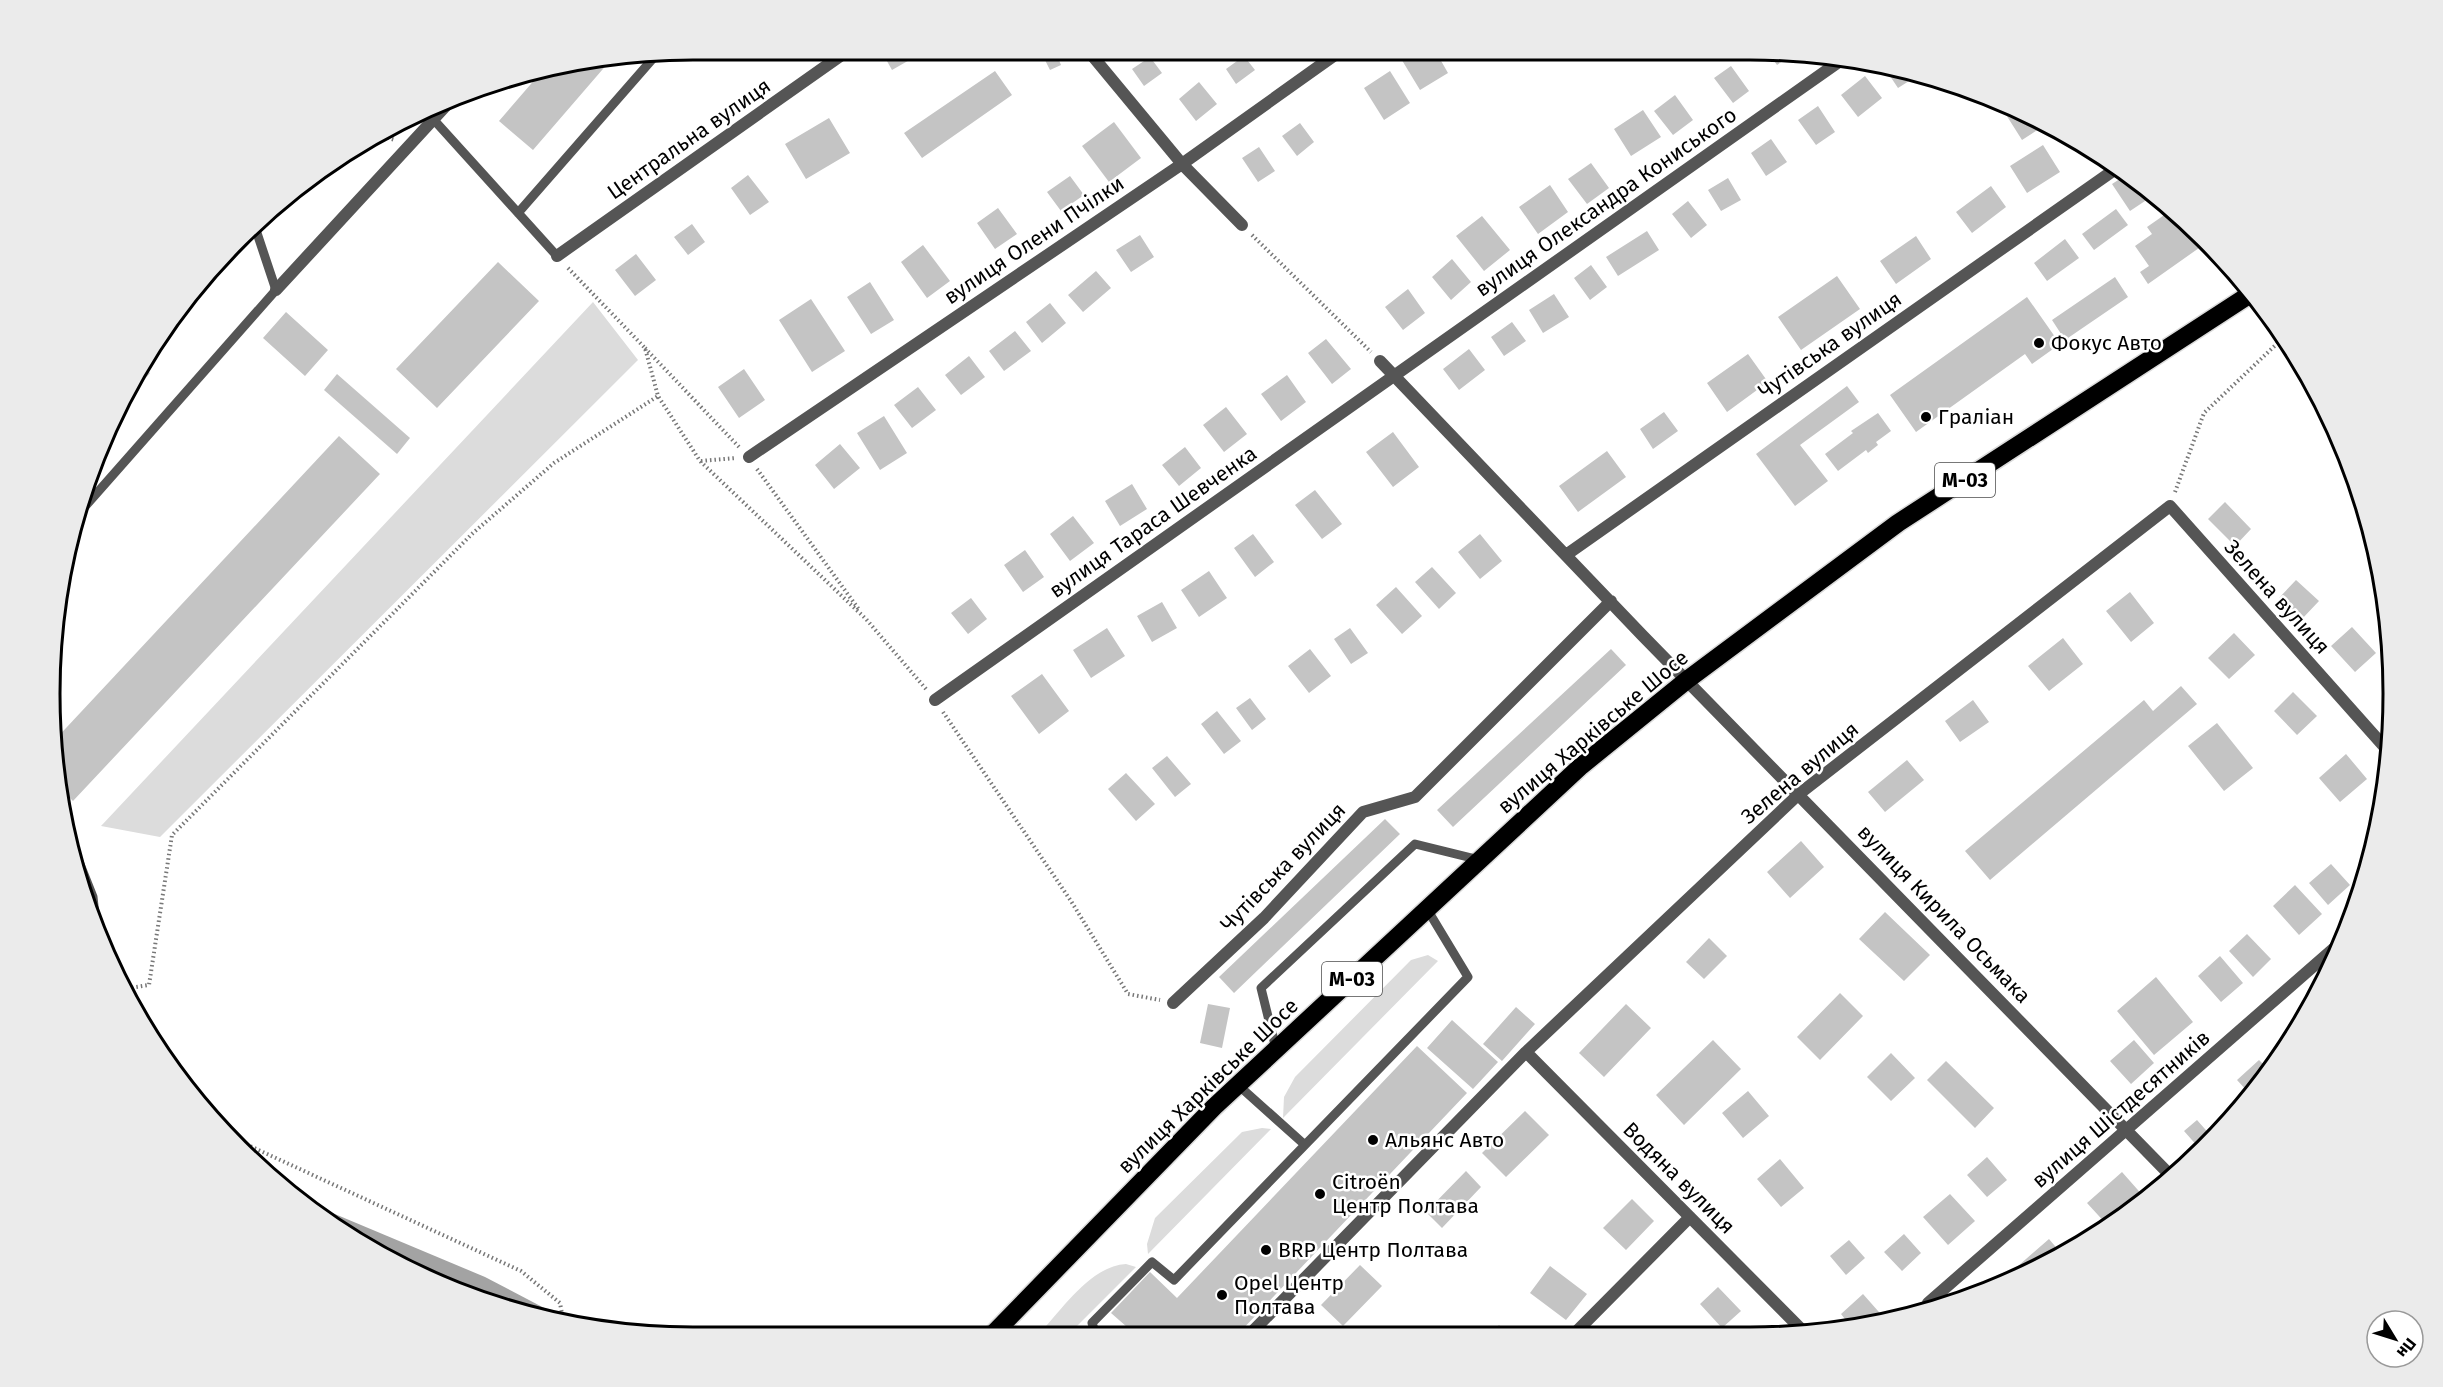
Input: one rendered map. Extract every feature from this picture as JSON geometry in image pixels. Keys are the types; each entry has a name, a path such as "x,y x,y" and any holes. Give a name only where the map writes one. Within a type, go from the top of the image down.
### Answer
{"highway":[{"name":"вулиця Харківське Шосе","path":"995,1327 1238,1085 1581,766 1687,680 1898,523 2244,298"},
{"name":"вулиця Харківське Шосе","path":"999,1327 1032,1291"}],"street":[{"name":"Центральна вулиця","path":"557,256 835,60"},
{"path":"1096,60 1182,164 1242,225"},
{"name":"вулиця Олени Пчілки","path":"748,458 1182,164 1328,60"},
{"name":"вулиця Олександра Кониського","path":"1394,375 1833,65"},
{"path":"276,290 440,113"},
{"name":"Чутівська вулиця","path":"1566,555 2109,173"},
{"name":"вулиця Кирила Осьмака","path":"1380,361 1611,602 2166,1171"},
{"name":"вулиця Тараса Шевченка","path":"935,700 1394,375"},
{"name":"Зелена вулиця","path":"1257,1327 1526,1052 1799,794 2170,506 2381,743"},
{"name":"Чутівська вулиця","path":"1173,1003 1264,918 1364,812 1415,797 1611,602"},
{"name":"вулиця Шістдесятників","path":"1932,1299 2327,955"},
{"name":"Водяна вулиця","path":"1526,1052 1797,1325"},
{"path":"1581,1327 1690,1217"}],"lane":[{"path":"518,213 651,61"},
{"path":"434,120 557,256"},
{"path":"91,500 276,290 258,235"},
{"path":"1276,1049 1261,988 1415,844 1479,860"},
{"path":"1093,1327 1092,1323 1152,1262 1174,1280 1468,977 1427,909"},
{"path":"1238,1085 1305,1145"}],"path":[{"path":"1242,225 1380,361"},
{"path":"557,256 748,458 866,619 935,700 1071,901 1128,994 1173,1003"},
{"path":"2170,506 2204,413 2277,344"},
{"path":"645,348 658,396 700,461 866,619"},
{"path":"133,988 149,985 172,835 472,533 554,463 658,396"},
{"path":"700,461 748,458"},
{"path":"252,1147 521,1271 560,1303 562,1313"}],"shaded area":[{"path":"593,302 638,360 160,837 101,826"},
{"path":"1428,955 1438,961 1283,1118 1284,1097 1295,1077 1411,960"},
{"path":"1262,1128 1271,1129 1148,1254 1147,1244 1155,1218 1242,1132"},
{"path":"332,1213 485,1277 546,1309 490,1293 413,1262"},
{"path":"1126,1264 1136,1267 1076,1327 1045,1327 1089,1281 1100,1272"}],"building":[{"path":"886,60 910,60 892,70"},
{"path":"1045,60 1059,60 1061,65 1050,70"},
{"path":"1146,60 1152,60 1162,73 1144,86 1132,69"},
{"path":"1238,60 1247,60 1255,70 1236,84 1226,69"},
{"path":"1402,60 1441,60 1448,73 1420,90"},
{"path":"606,66 533,150 499,121 533,81"},
{"path":"1731,66 1749,91 1733,103 1714,78"},
{"path":"995,71 1012,95 922,158 904,133"},
{"path":"1390,71 1410,103 1384,120 1364,88"},
{"path":"1865,76 1882,98 1858,117 1841,95"},
{"path":"1890,76 1909,81 1898,88"},
{"path":"1199,82 1217,104 1196,121 1179,99"},
{"path":"1675,95 1693,120 1673,135 1654,111"},
{"path":"1818,106 1835,132 1816,145 1798,120"},
{"path":"1643,110 1661,137 1631,156 1614,129"},
{"path":"2006,114 2038,130 2022,140"},
{"path":"829,118 850,153 806,179 785,144"},
{"path":"1114,122 1141,158 1109,182 1082,146"},
{"path":"1300,123 1314,142 1297,156 1282,136"},
{"path":"1771,139 1787,162 1766,176 1751,153"},
{"path":"2043,145 2060,172 2027,193 2010,166"},
{"path":"1259,147 1275,171 1258,182 1242,158"},
{"path":"1591,163 1609,188 1587,204 1568,179"},
{"path":"748,175 769,202 750,215 731,188"},
{"path":"1070,176 1084,195 1061,211 1047,192"},
{"path":"1728,178 1741,200 1721,211 1708,190"},
{"path":"2119,180 2146,200 2130,211 2112,184"},
{"path":"1550,185 1568,212 1538,234 1519,207"},
{"path":"1991,186 2006,207 1972,233 1956,212"},
{"path":"1688,201 1707,225 1691,238 1672,214"},
{"path":"998,208 1017,234 995,249 977,223"},
{"path":"2116,209 2128,225 2094,250 2082,234"},
{"path":"2164,215 2199,248 2148,284 2140,272 2149,266 2135,246 2152,234 2147,227"},
{"path":"1482,216 1510,250 1484,271 1456,236"},
{"path":"692,224 705,242 688,255 674,237"},
{"path":"1647,231 1659,250 1618,276 1606,257"},
{"path":"1140,235 1154,257 1131,272 1116,250"},
{"path":"1916,236 1931,259 1896,284 1880,261"},
{"path":"2065,239 2079,258 2047,281 2034,263"},
{"path":"923,245 950,281 927,298 901,262"},
{"path":"636,254 656,280 635,296 615,270"},
{"path":"1452,259 1471,282 1451,300 1432,277"},
{"path":"498,262 539,301 437,408 396,369"},
{"path":"1591,265 1607,287 1590,300 1574,278"},
{"path":"1096,271 1111,288 1083,312 1068,295"},
{"path":"1837,276 1860,309 1801,350 1778,317"},
{"path":"2115,277 2128,297 2065,340 2052,320"},
{"path":"870,282 894,320 871,334 847,297"},
{"path":"1408,289 1425,313 1403,330 1385,307"},
{"path":"1554,294 1569,317 1543,333 1529,310"},
{"path":"2027,297 2060,344 2032,364 2025,354 1916,432 1890,395"},
{"path":"811,299 845,351 812,372 779,320"},
{"path":"1050,303 1066,323 1042,343 1026,322"},
{"path":"286,312 328,350 305,376 263,338"},
{"path":"1512,322 1526,341 1504,356 1491,337"},
{"path":"1015,331 1031,351 1004,371 989,351"},
{"path":"1326,339 1351,369 1332,384 1308,353"},
{"path":"1469,349 1485,370 1459,390 1443,369"},
{"path":"1748,354 1768,382 1727,412 1707,383"},
{"path":"969,356 985,377 961,395 945,375"},
{"path":"744,369 765,400 739,418 718,387"},
{"path":"337,374 410,438 397,454 324,390"},
{"path":"1287,375 1306,402 1281,421 1261,394"},
{"path":"1847,386 1859,402 1800,445 1828,481 1795,506 1756,454"},
{"path":"918,387 936,410 912,428 894,405"},
{"path":"1226,407 1247,434 1224,452 1203,425"},
{"path":"1664,412 1678,431 1653,449 1640,429"},
{"path":"1878,413 1891,431 1876,442 1878,445 1868,453 1866,450 1838,471 1825,454 1853,433 1851,431"},
{"path":"884,416 907,453 880,470 857,433"},
{"path":"1393,432 1419,467 1393,487 1366,452"},
{"path":"339,436 380,474 73,801 68,796 61,733"},
{"path":"840,444 860,468 834,489 815,465"},
{"path":"1185,447 1201,468 1179,486 1162,465"},
{"path":"1607,451 1626,477 1578,512 1559,486"},
{"path":"1132,484 1147,509 1120,526 1105,501"},
{"path":"1315,490 1342,524 1322,539 1295,505"},
{"path":"2225,502 2251,529 2235,546 2208,519"},
{"path":"1073,516 1094,543 1070,561 1050,534"},
{"path":"1253,534 1274,562 1255,577 1234,548"},
{"path":"1480,534 1502,561 1480,579 1458,552"},
{"path":"1025,550 1044,577 1023,592 1004,565"},
{"path":"1432,567 1456,593 1439,609 1415,582"},
{"path":"1209,571 1227,598 1199,617 1181,590"},
{"path":"2296,580 2319,601 2301,620 2279,598"},
{"path":"1396,587 1422,616 1402,634 1376,605"},
{"path":"2130,592 2154,623 2131,642 2106,611"},
{"path":"971,598 987,619 968,634 951,613"},
{"path":"1162,602 1177,628 1152,642 1137,616"},
{"path":"2352,627 2376,653 2355,672 2331,646"},
{"path":"1107,628 1125,656 1091,678 1073,650"},
{"path":"1350,628 1368,653 1351,664 1334,639"},
{"path":"2234,633 2255,655 2229,679 2208,658"},
{"path":"2063,638 2083,664 2049,691 2028,666"},
{"path":"1310,649 1331,676 1309,693 1288,666"},
{"path":"1611,649 1626,665 1453,827 1437,810"},
{"path":"1042,674 1069,711 1039,734 1011,696"},
{"path":"2181,686 2197,704 1990,880 1965,851 2144,700 2153,711"},
{"path":"2293,692 2317,716 2297,735 2274,711"},
{"path":"1250,698 1266,719 1252,730 1236,708"},
{"path":"1973,700 1989,722 1960,742 1945,721"},
{"path":"1217,711 1241,741 1224,754 1201,724"},
{"path":"2217,723 2253,768 2224,791 2188,746"},
{"path":"2346,754 2367,779 2340,802 2319,778"},
{"path":"1167,756 1191,784 1175,797 1152,768"},
{"path":"1907,760 1924,780 1885,812 1868,792"},
{"path":"1126,773 1155,804 1136,821 1108,789"},
{"path":"1385,819 1400,834 1234,993 1219,977"},
{"path":"1801,841 1824,867 1790,898 1767,872"},
{"path":"2331,864 2350,885 2328,905 2309,883"},
{"path":"2295,885 2322,914 2299,935 2273,906"},
{"path":"1885,912 1930,955 1904,981 1859,939"},
{"path":"2247,934 2271,959 2253,977 2229,951"},
{"path":"1709,938 1727,956 1704,979 1686,962"},
{"path":"2220,956 2243,983 2221,1002 2198,976"},
{"path":"2156,977 2193,1022 2154,1055 2117,1011"},
{"path":"1840,993 1863,1016 1820,1060 1797,1037"},
{"path":"1208,1004 1230,1008 1222,1048 1200,1043"},
{"path":"1626,1004 1651,1028 1604,1077 1579,1053"},
{"path":"1516,1007 1535,1024 1502,1061 1483,1044"},
{"path":"1452,1020 1498,1062 1473,1089 1427,1048"},
{"path":"1713,1040 1741,1069 1684,1125 1656,1095"},
{"path":"2134,1040 2154,1063 2131,1084 2110,1061"},
{"path":"1417,1046 1467,1093 1245,1327 1127,1327 1111,1313 1150,1272 1177,1298"},
{"path":"1891,1053 1915,1078 1891,1101 1867,1077"},
{"path":"2259,1060 2263,1064 2245,1088 2237,1080"},
{"path":"1946,1061 1994,1108 1975,1128 1927,1080"},
{"path":"1748,1091 1769,1116 1743,1138 1722,1113"},
{"path":"1525,1111 1549,1135 1506,1177 1482,1153"},
{"path":"2197,1120 2207,1131 2195,1143 2184,1131"},
{"path":"1987,1157 2007,1180 1987,1197 1967,1175"},
{"path":"1780,1159 1804,1188 1781,1207 1757,1179"},
{"path":"1466,1171 1481,1187 1442,1228 1426,1212"},
{"path":"2122,1172 2140,1192 2102,1219 2087,1203"},
{"path":"1950,1194 1975,1221 1948,1245 1923,1217"},
{"path":"1632,1199 1654,1221 1626,1250 1603,1228"},
{"path":"1904,1234 1921,1253 1902,1271 1884,1252"},
{"path":"2049,1239 2056,1247 2030,1262 2015,1269"},
{"path":"1849,1240 1865,1258 1846,1275 1830,1256"},
{"path":"1360,1265 1382,1286 1343,1326 1321,1305"},
{"path":"1550,1266 1587,1294 1566,1320 1530,1293"},
{"path":"1718,1287 1741,1311 1721,1327 1700,1304"},
{"path":"1863,1294 1880,1313 1845,1320 1841,1314"}],"place":[{"name":"Фокус Авто","path":"2039,343"},
{"name":"Граліан","path":"1926,417"},
{"name":"Альянс Авто","path":"1373,1140"},
{"name":"Citroën Центр Полтава","path":"1320,1194"},
{"name":"BRP Центр Полтава","path":"1266,1250"},
{"name":"Opel Центр Полтава","path":"1222,1295"}]}
